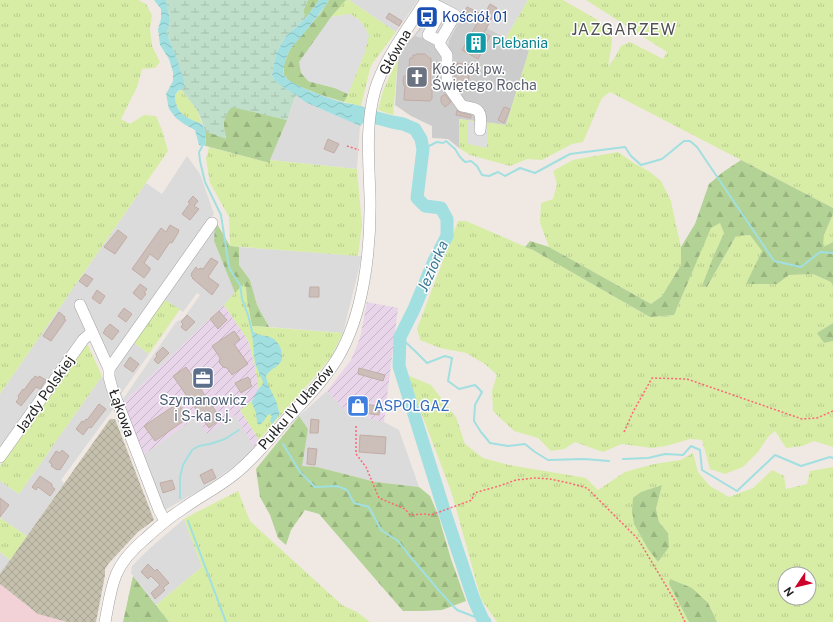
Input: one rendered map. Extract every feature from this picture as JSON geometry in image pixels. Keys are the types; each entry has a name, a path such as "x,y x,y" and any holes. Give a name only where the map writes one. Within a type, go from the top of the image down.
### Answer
{"street":[{"path":"426,0 455,15 440,41 440,44 447,55 447,83 450,90 462,106 473,108 479,112 481,118 480,130"},
{"name":"Główna","path":"372,106 375,90 385,66 426,0"},
{"name":"Pułku IV Ułanów","path":"106,622 114,582 119,569 130,553 165,521 225,481 247,463 324,378 342,351 357,311 368,254 370,208 369,134 372,106"},
{"path":"109,369 212,223"},
{"name":"Łąkowa","path":"80,305 109,369 109,377 112,388 159,510 165,521"},
{"name":"Jazdy Polskiej","path":"0,457 83,340 92,332"}],"path":[{"path":"347,146 358,150 363,150"},
{"path":"624,432 633,412 652,378 687,379 802,419 817,418 833,411"},
{"path":"356,426 356,454 366,467 379,498 405,509 410,515 431,515 472,500 474,493 516,480 535,478 550,479 587,488 638,539 685,622"}],"shaded area":[{"path":"349,0 418,0 396,32"},
{"path":"436,0 528,0 506,38"},
{"path":"436,0 529,51 506,125 459,119 459,148 448,139 432,138 432,126 411,116 395,105 398,57 403,46 413,37 430,16 429,13"},
{"path":"436,0 463,15 449,40 448,52 435,42 415,36 428,21"},
{"path":"350,14 358,19 369,35 365,52 348,94 335,88 308,81 301,73 299,62 331,17"},
{"path":"296,95 305,102 360,126 357,169 270,160"},
{"path":"468,121 488,124 487,148 467,144"},
{"path":"187,156 200,174 214,214 146,312 109,362 80,298 76,304 87,326 0,450 0,394 146,183 162,194"},
{"path":"215,224 214,241 235,293 122,404 121,402 176,322 184,318 200,295 197,293 183,312 163,299"},
{"path":"239,247 362,256 343,333 269,327 257,305 250,280 239,265"},
{"path":"367,302 398,308 384,422 348,413 327,391 351,360 360,338"},
{"name":"Szymanowicz i S-ka s.j.","path":"224,305 248,340 255,366 259,390 253,400 240,410 259,440 254,447 235,415 207,434 196,417 142,456 122,404"},
{"path":"133,342 149,354 119,397 112,372"},
{"path":"102,376 116,405 61,480 64,483 27,536 0,518 0,481 19,494"},
{"path":"327,391 348,413 384,422 399,430 419,487 376,482 317,467 301,466 308,429 299,416"},
{"path":"235,414 254,447 243,460 205,487 163,511 142,456 196,417"},
{"path":"110,419 115,419 154,520 138,532 105,569 96,622 67,622 38,614 0,584 0,574"},
{"path":"184,519 202,567 156,605 131,573 132,566 149,549"},
{"path":"0,552 10,560 0,574"},
{"path":"0,584 38,614 67,622 0,622"}],"green space":[{"path":"0,0 138,0 146,4 152,15 150,29 152,46 160,62 155,68 142,69 137,87 121,119 130,124 144,115 156,116 168,151 0,394"},
{"path":"166,0 308,0 303,11 306,18 286,36 276,53 272,75 275,81 296,95 287,120 232,107 226,114 224,122 226,139 205,131 197,110 181,89 184,88 167,32 170,21"},
{"path":"308,0 319,0 306,18 303,11"},
{"path":"329,0 346,0 331,17 308,81 335,88 348,94 344,102 318,94 294,84 284,75 284,64 290,49 320,14"},
{"path":"346,0 349,0 396,32 372,64 361,106 344,102 365,52 364,26 358,19 350,14 331,17"},
{"path":"528,0 563,0 596,19 613,31 608,66 614,59 621,46 630,42 663,59 667,52 586,0 833,0 833,208 610,92 602,98 583,142 572,144 542,160 527,159 510,166 470,155 459,148 459,119 506,125 529,51 506,38"},
{"path":"398,57 393,115 378,110 383,91"},
{"path":"181,89 197,110 202,124 191,120 177,107 175,95"},
{"path":"232,106 287,120 270,163 206,146 205,131 226,138 224,121 226,114"},
{"path":"209,147 270,163 270,160 357,169 362,225 358,256 230,246 229,217 210,183 206,159"},
{"path":"618,152 650,172 661,181 671,201 681,247 681,265 664,294 651,304 549,247 540,223 541,203 553,199 557,184 553,171 573,160"},
{"path":"741,160 833,208 833,214 824,235 823,247 833,242 833,286 831,282 813,274 789,275 777,284 746,284 762,251 750,235 736,236 707,287 702,286 724,233 720,223 711,228 674,315 650,317 533,250 525,247 530,241 549,247 651,304 662,296 681,265 681,247 695,224 709,184"},
{"path":"833,214 833,242 823,247 824,235"},
{"path":"458,221 466,221 533,250 650,317 674,315 711,227 720,223 724,233 703,286 707,287 736,236 750,235 762,251 747,284 777,284 789,275 813,274 831,282 833,286 833,323 818,333 824,343 833,341 833,447 814,441 802,446 786,448 775,431 768,437 758,452 743,467 725,474 710,469 702,440 690,439 666,446 652,448 622,444 603,452 575,442 564,449 551,451 538,438 514,431 493,411 492,391 497,375 485,364 466,353 440,348 420,340 417,329"},
{"path":"216,222 230,246 239,247 239,265 250,280 257,305 269,327 252,326 246,287 243,284 235,293 214,241"},
{"path":"243,283 246,287 252,326 343,333 331,357 259,440 240,410 253,400 259,391 255,366 248,340 224,305"},
{"path":"163,299 180,309 149,354 133,342"},
{"path":"833,323 833,341 824,343 817,333"},
{"path":"87,343 102,376 19,494 0,481 0,466 63,374"},
{"path":"407,375 431,385 456,417 465,444 483,458 509,465 586,478 598,490 625,472 654,464 681,460 693,453 698,472 710,486 729,497 753,488 772,470 784,476 786,489 807,484 810,471 833,467 833,622 717,622 708,603 669,584 689,622 497,622 481,599 452,494","holes":["662,485 656,509 659,522 668,533 658,562 648,549 634,524 641,492"]},
{"path":"299,416 308,429 302,466 317,467 376,482 419,487 430,496 439,517 451,559 466,601 442,610 403,611 319,514 305,510 291,530 286,545 278,538 270,515 260,497 256,469"},
{"path":"662,485 656,509 659,522 668,533 669,547 658,562 648,549 634,524 632,510 633,498 641,492"},
{"path":"238,491 250,521 342,605 357,612 370,622 169,622 156,605 202,567 184,519"},
{"path":"0,518 27,536 10,560 0,552"},
{"path":"133,576 169,622 123,622"},
{"path":"670,579 692,588 708,603 717,622 689,622 669,584"}],"water":[{"path":"154,0 166,0 170,21 167,32 184,81 184,88 178,91 175,95 177,107 191,120 202,124 205,131 206,146 199,145 195,130 176,118 169,109 166,94 173,81 173,72 169,59 160,45 158,29 161,19 161,9"},
{"path":"319,0 329,0 291,48 285,61 284,75 287,79 312,92 366,108 364,122 360,126 305,102 275,81 272,75 276,53 286,36 306,18"},
{"path":"255,332 256,334 268,336 275,340 282,353 282,360 280,363 266,376 280,413 272,424 270,421 272,416 269,414 261,424 259,425 257,423 256,413 252,403 263,382 255,363 252,333"}],"building":[{"path":"490,4 497,8 484,33 490,36 478,59 462,50 479,20 464,12 467,7 484,15"},
{"path":"389,13 402,21 399,26 386,18"},
{"name":"Kościół pw. Świętego Rocha","path":"425,54 431,58 430,69 432,99 430,101 404,100 404,76 408,76 410,58 413,58 413,55"},
{"path":"457,63 470,65 466,91 460,90 454,82"},
{"path":"445,94 451,102 445,107 441,102 441,97"},
{"path":"504,107 510,109 504,123 498,120"},
{"path":"457,110 461,113 471,115 471,118 456,115"},
{"path":"328,139 339,144 334,153 324,149"},
{"path":"193,196 198,201 194,206 199,209 190,220 182,214"},
{"path":"170,225 179,230 178,233 158,260 150,254 144,263 150,268 150,270 144,278 132,269 161,228 166,232"},
{"path":"118,230 127,237 115,254 104,247"},
{"path":"211,258 218,262 208,277 219,285 212,295 191,276 196,267 199,270 200,268 203,269"},
{"path":"85,274 93,279 87,287 79,281"},
{"path":"140,284 147,289 144,293 146,294 141,300 133,293"},
{"path":"310,287 319,287 319,297 309,297"},
{"path":"97,290 105,296 100,304 92,298"},
{"path":"124,308 132,314 126,322 118,316"},
{"path":"219,311 227,320 218,329 210,319"},
{"path":"59,312 65,317 64,319 66,320 51,341 43,336"},
{"path":"187,315 195,322 186,331 181,327 183,324 181,322"},
{"path":"110,324 119,331 112,340 103,333"},
{"path":"234,331 240,339 234,344 248,364 232,375 227,368 223,367 219,362 220,358 212,346"},
{"path":"163,347 169,353 158,364 154,360 157,356 156,354"},
{"path":"130,357 139,364 133,372 124,366"},
{"path":"186,367 221,419 209,428 173,376"},
{"path":"359,368 385,375 383,381 358,374"},
{"path":"35,376 38,378 39,376 46,380 40,389 36,387 21,406 16,402 19,398 18,396"},
{"path":"248,377 252,386 241,393 235,383"},
{"path":"178,403 188,418 155,441 144,426"},
{"path":"353,403 380,406 379,415 353,410"},
{"path":"99,404 106,409 91,428 89,427 83,435 76,429 82,421 84,422 86,419 87,420"},
{"path":"311,419 319,420 318,433 310,433"},
{"path":"360,435 386,437 385,454 359,452"},
{"path":"308,448 317,449 315,465 307,464"},
{"path":"62,450 69,456 60,470 57,470 51,466 52,464 49,462 56,451 60,453"},
{"path":"212,469 216,478 204,484 200,475"},
{"path":"40,476 52,484 52,487 55,489 50,496 38,487 36,490 32,487"},
{"path":"172,480 175,489 163,493 160,483"},
{"path":"0,498 9,505 0,517"},
{"path":"148,564 155,571 157,569 169,583 163,588 165,590 155,599 151,593 160,585 151,576 148,579 141,572"}],"waterway":[{"name":"Jeziorka","path":"358,113 403,124 415,129 421,139 423,149 417,198 425,206 441,208 447,219 447,236 434,261 414,309 400,337 399,366 474,600 485,622"},
{"path":"423,149 437,142 443,143 446,141 455,149 465,162 471,161 477,166 482,175 489,176 498,172 505,176 520,168 535,173 570,154 625,147 631,156 641,165 662,159 684,141 690,141 697,147 774,261 801,267 820,252 833,253"},
{"path":"201,143 202,147 199,152 205,182 221,215 229,267 240,285 242,299 253,335"},
{"path":"400,337 427,363 445,356 452,358 448,381 459,389 475,385 482,392 475,405 474,421 490,443 508,446 525,444 548,460 584,459 609,461"},
{"path":"180,498 180,477 183,465 192,450 199,446 225,439 239,430"},
{"path":"283,444 300,472 315,487 337,486 347,490 354,503 369,507 381,530 398,541 457,610 483,620"},
{"path":"623,459 648,458 665,454 683,455 691,446 700,450 702,470 737,491 775,455 801,466 830,457 833,458"},
{"path":"188,521 226,622"}],"place":[{"name":"Kościół 01","path":"427,17"},
{"name":"Plebania","path":"476,43"},
{"name":"Kościół pw. Świętego Rocha","path":"417,77"},
{"name":"Szymanowicz i S-ka s.j.","path":"203,378"},
{"name":"ASPOLGAZ","path":"358,406"}],"district":[{"name":"JAZGARZEW","path":"624,29"}]}
